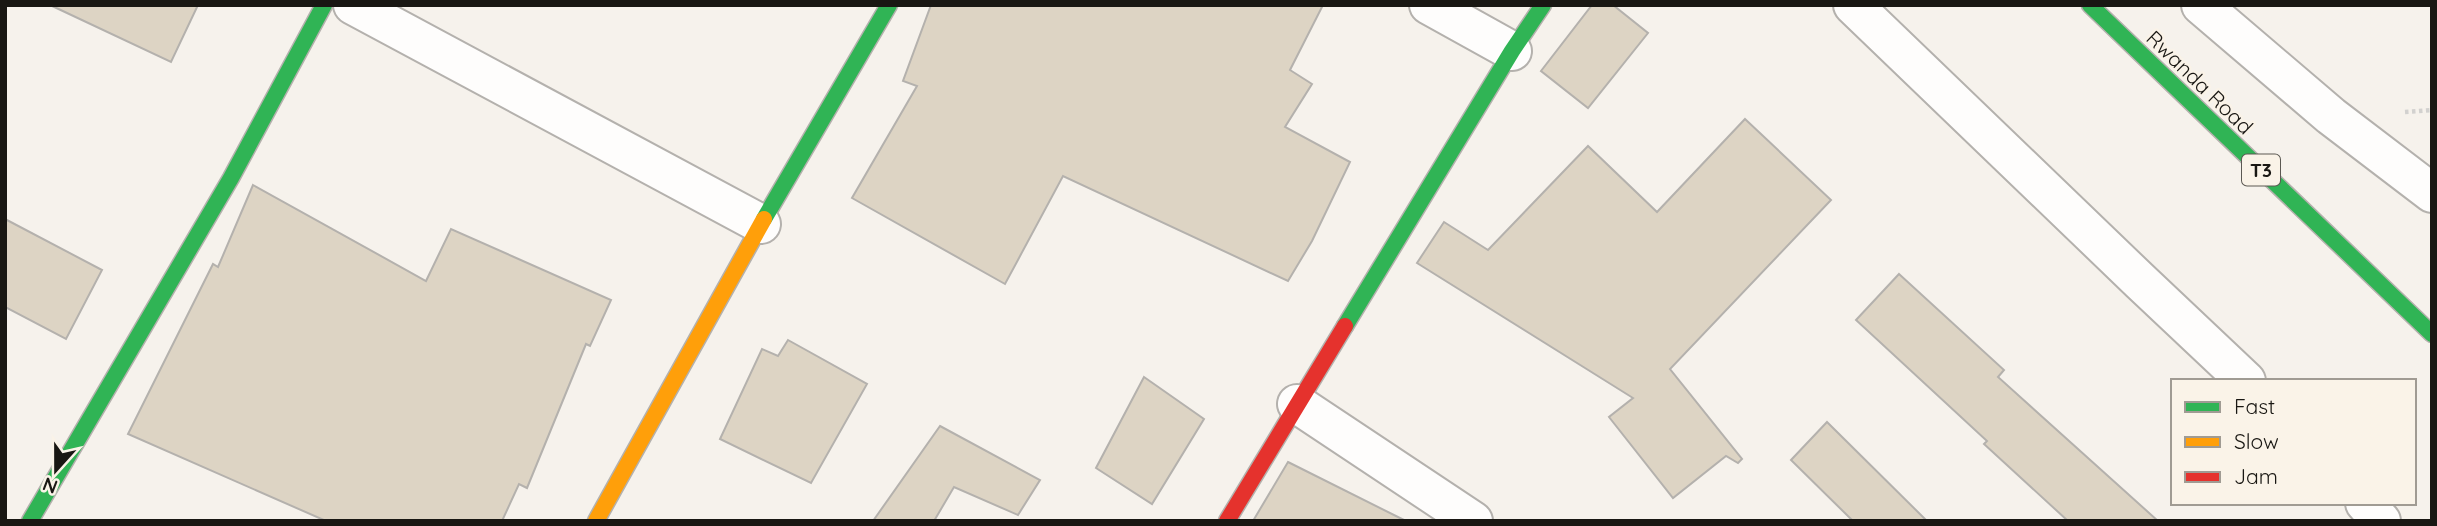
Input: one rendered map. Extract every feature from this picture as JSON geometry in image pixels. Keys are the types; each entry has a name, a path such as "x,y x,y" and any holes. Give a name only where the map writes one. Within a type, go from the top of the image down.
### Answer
{"main road":[{"path":"30,521 231,178 324,5"},
{"path":"596,521 761,224 890,5"},
{"path":"1227,521 1512,51 1543,5"},
{"name":"Rwanda Road","path":"2090,5 2432,334"}],"street":[{"path":"353,5 761,224"},
{"path":"1429,5 1512,51"},
{"path":"1853,5 2244,379"},
{"path":"2201,5 2331,116 2432,192"},
{"path":"1297,404 1473,521"},
{"path":"2367,505 2381,521"}],"building":[{"path":"50,5 198,5 171,62"},
{"path":"931,5 1323,5 1290,70 1312,84 1285,127 1350,162 1312,241 1288,281 1063,176 1005,284 852,198 917,86 903,81"},
{"path":"1592,5 1613,5 1648,33 1588,108 1541,71"},
{"path":"1745,119 1831,200 1670,369 1742,459 1738,463 1726,456 1673,498 1609,417 1633,398 1417,263 1444,222 1488,250 1588,146 1657,212"},
{"path":"253,185 426,281 451,229 611,300 590,346 586,344 527,488 519,484 502,521 326,521 128,434 213,264 218,267"},
{"path":"5,219 102,270 66,339 5,307"},
{"path":"1899,274 2004,370 1998,377 2158,521 2068,521 1984,444 1987,441 1856,320"},
{"path":"788,340 867,384 811,483 720,439 762,349 778,356"},
{"path":"1144,377 1204,419 1152,504 1096,468"},
{"path":"1827,422 1927,521 1853,521 1791,460"},
{"path":"940,426 1040,480 1018,515 954,487 934,521 873,521"},
{"path":"1288,462 1406,521 1253,521"}],"traffic: fast":[{"path":"30,521 231,178 324,5"},
{"path":"764,219 889,5"},
{"path":"1345,326 1512,51 1543,5"},
{"path":"2090,5 2432,334"}],"traffic: slow":[{"path":"596,521 764,219"}],"traffic: jam":[{"path":"1227,521 1345,326"}]}
